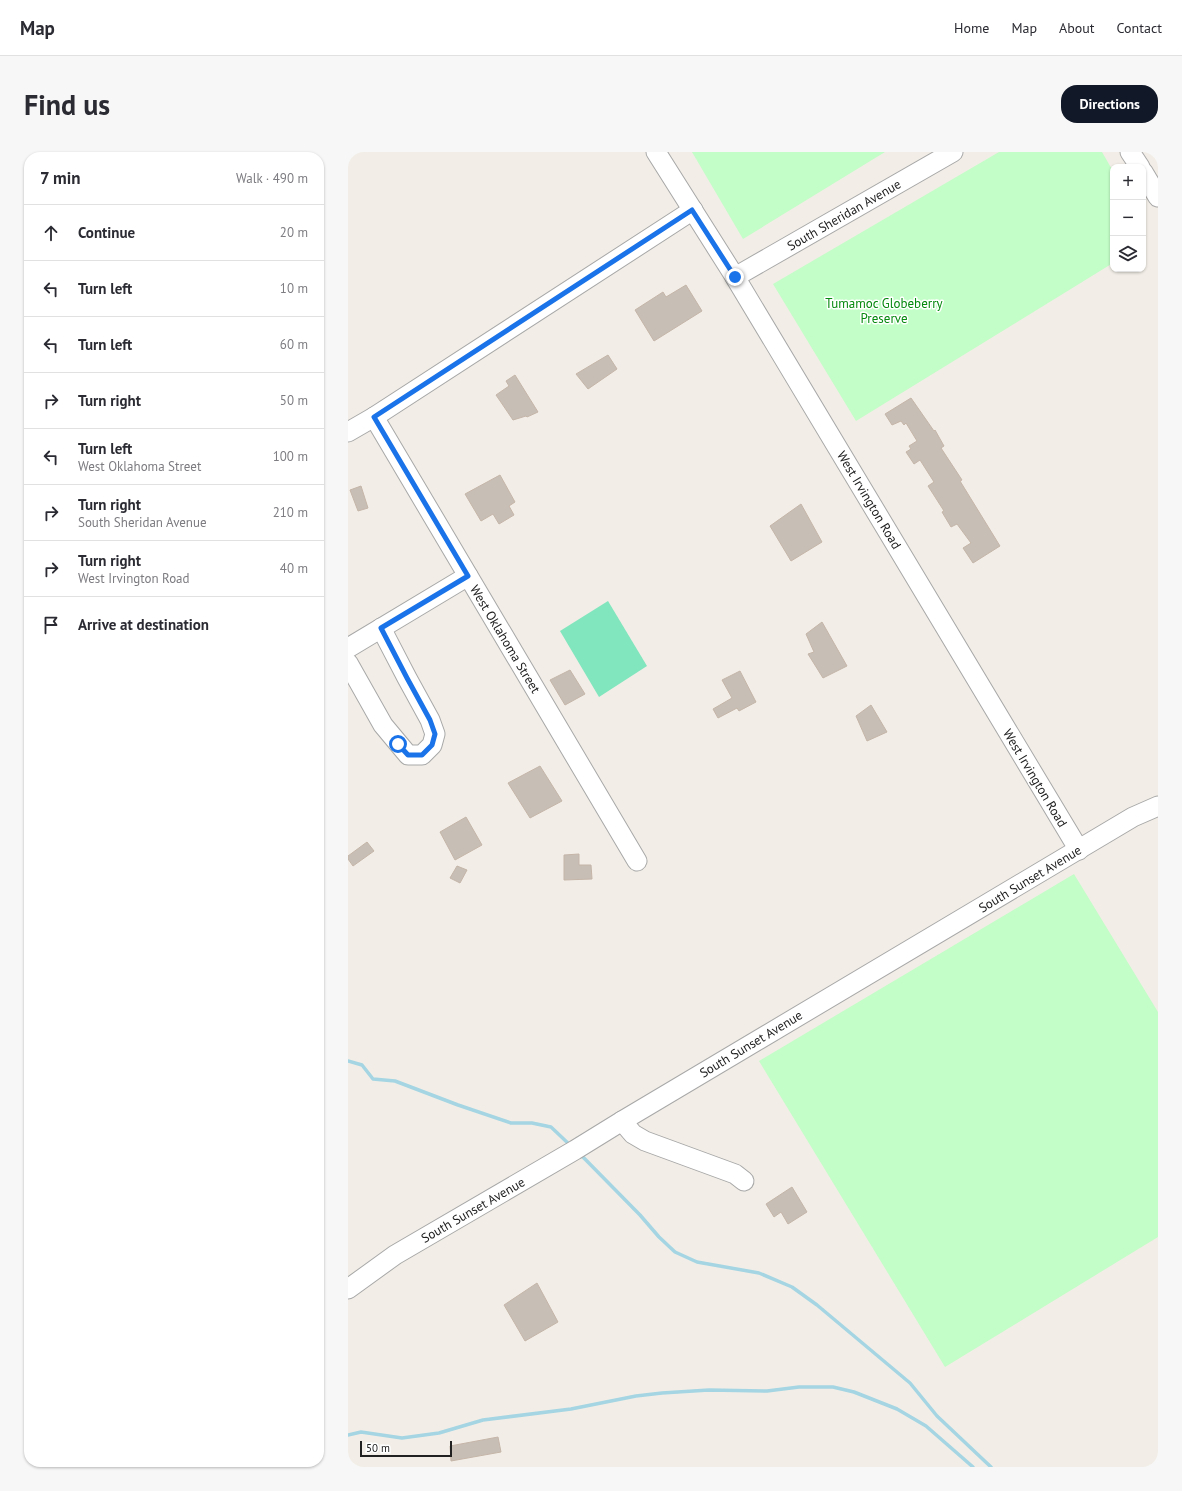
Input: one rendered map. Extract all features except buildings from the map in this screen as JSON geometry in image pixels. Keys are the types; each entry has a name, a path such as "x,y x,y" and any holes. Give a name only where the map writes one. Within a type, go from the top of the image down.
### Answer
{"street":[{"name":"West Irvington Road","path":"656,152 735,277 1078,850"},
{"name":"South Sheridan Avenue","path":"735,277 953,152"},
{"path":"1130,152 1138,164"},
{"path":"1146,177 1158,197"},
{"path":"348,432 374,417 692,210"},
{"name":"West Oklahoma Street","path":"374,417 637,861"},
{"path":"348,648 468,576"},
{"path":"348,663 383,725 398,744 408,755 422,755 432,745 435,734 430,720 381,628"},
{"name":"South Sunset Avenue","path":"348,1289 395,1255 576,1150 622,1121 1078,850 1133,818 1158,806"},
{"path":"622,1121 633,1134 645,1141 735,1174 744,1181"}],"green space":[{"path":"692,152 885,152 743,239"},
{"name":"Tumamoc Globeberry Preserve","path":"999,152 1102,152 1110,166 1110,265 856,421 773,284"},
{"path":"608,601 647,666 599,697 560,631"},
{"path":"1074,874 1158,1012 1158,1237 945,1367 759,1061"}],"waterway":[{"path":"348,1061 362,1065 373,1079 395,1081 511,1123 532,1123 551,1127 571,1146"},
{"path":"580,1154 675,1252 697,1262 759,1273 792,1287 817,1305 910,1383 937,1416 991,1467"},
{"path":"348,1435 361,1432 402,1438 439,1433 483,1420 571,1409 636,1396 662,1393 709,1390 767,1391 799,1387 833,1387 854,1392 897,1409 926,1426 973,1467"}],"route":[{"path":"398,744 408,755 422,755 432,745 435,734 420,700 381,628 468,576 374,417 692,210 735,277"}]}
